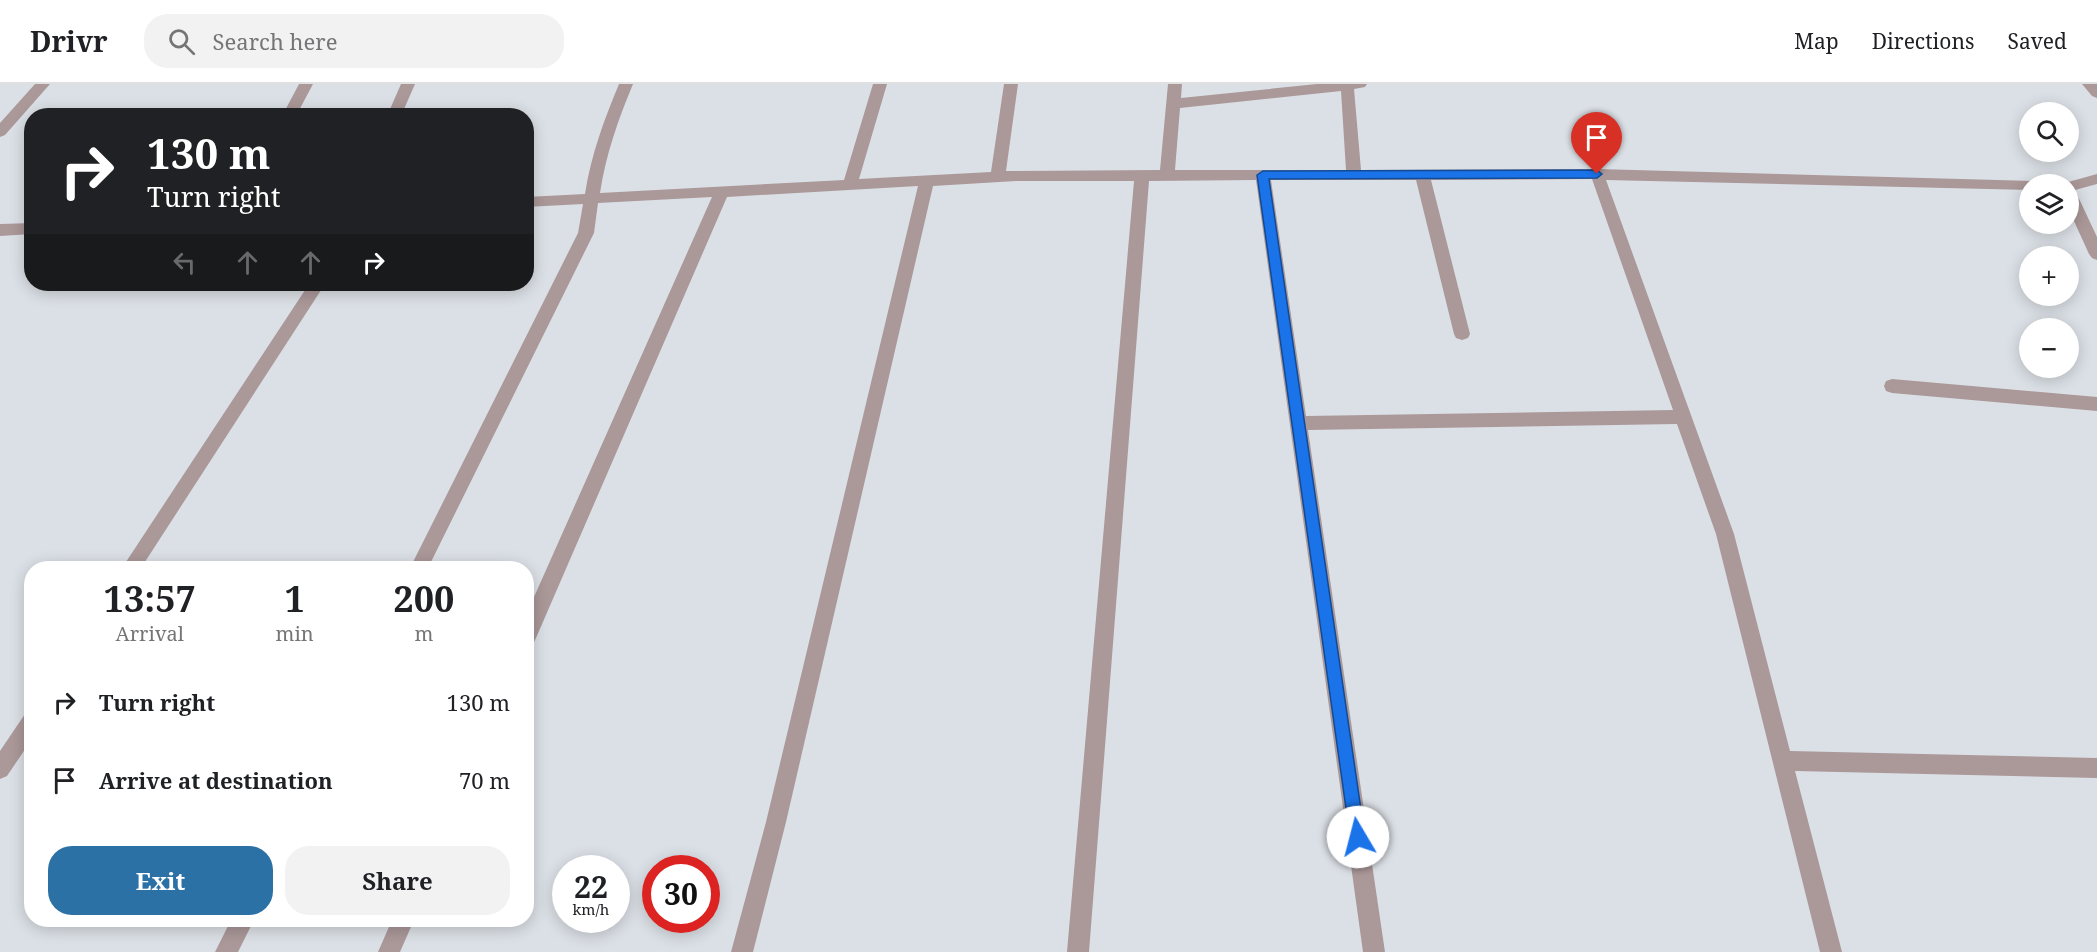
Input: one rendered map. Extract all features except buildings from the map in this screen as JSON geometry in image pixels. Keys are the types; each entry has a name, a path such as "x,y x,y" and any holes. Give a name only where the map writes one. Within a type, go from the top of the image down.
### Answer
{"street":[{"path":"0,132 43,84"},
{"path":"293,108 306,84"},
{"path":"398,108 408,84"},
{"path":"422,561 586,233 597,164 606,133 626,84"},
{"path":"850,185 880,84"},
{"path":"998,177 1011,84"},
{"path":"1167,175 1174,84"},
{"path":"1173,104 1351,84 1354,175"},
{"path":"2089,84 2097,93"},
{"path":"534,202 927,180 1142,175 1597,174 2019,186"},
{"path":"1597,174 1725,534 1831,952"},
{"path":"1078,952 1142,175"},
{"path":"1263,175 1374,952"},
{"path":"1422,175 1462,334"},
{"path":"2079,185 2097,179"},
{"path":"742,952 776,822 927,180"},
{"path":"2079,190 2097,194"},
{"path":"534,620 722,192"},
{"path":"2079,213 2097,254"},
{"path":"0,230 24,228"},
{"path":"136,561 312,291"},
{"path":"1892,386 2097,404"},
{"path":"1298,423 1683,417"},
{"path":"0,770 24,733"},
{"path":"1783,761 2097,768"},
{"path":"226,952 239,927"},
{"path":"389,952 400,927"}],"route":[{"path":"1358,837 1263,175 1597,174"}]}
